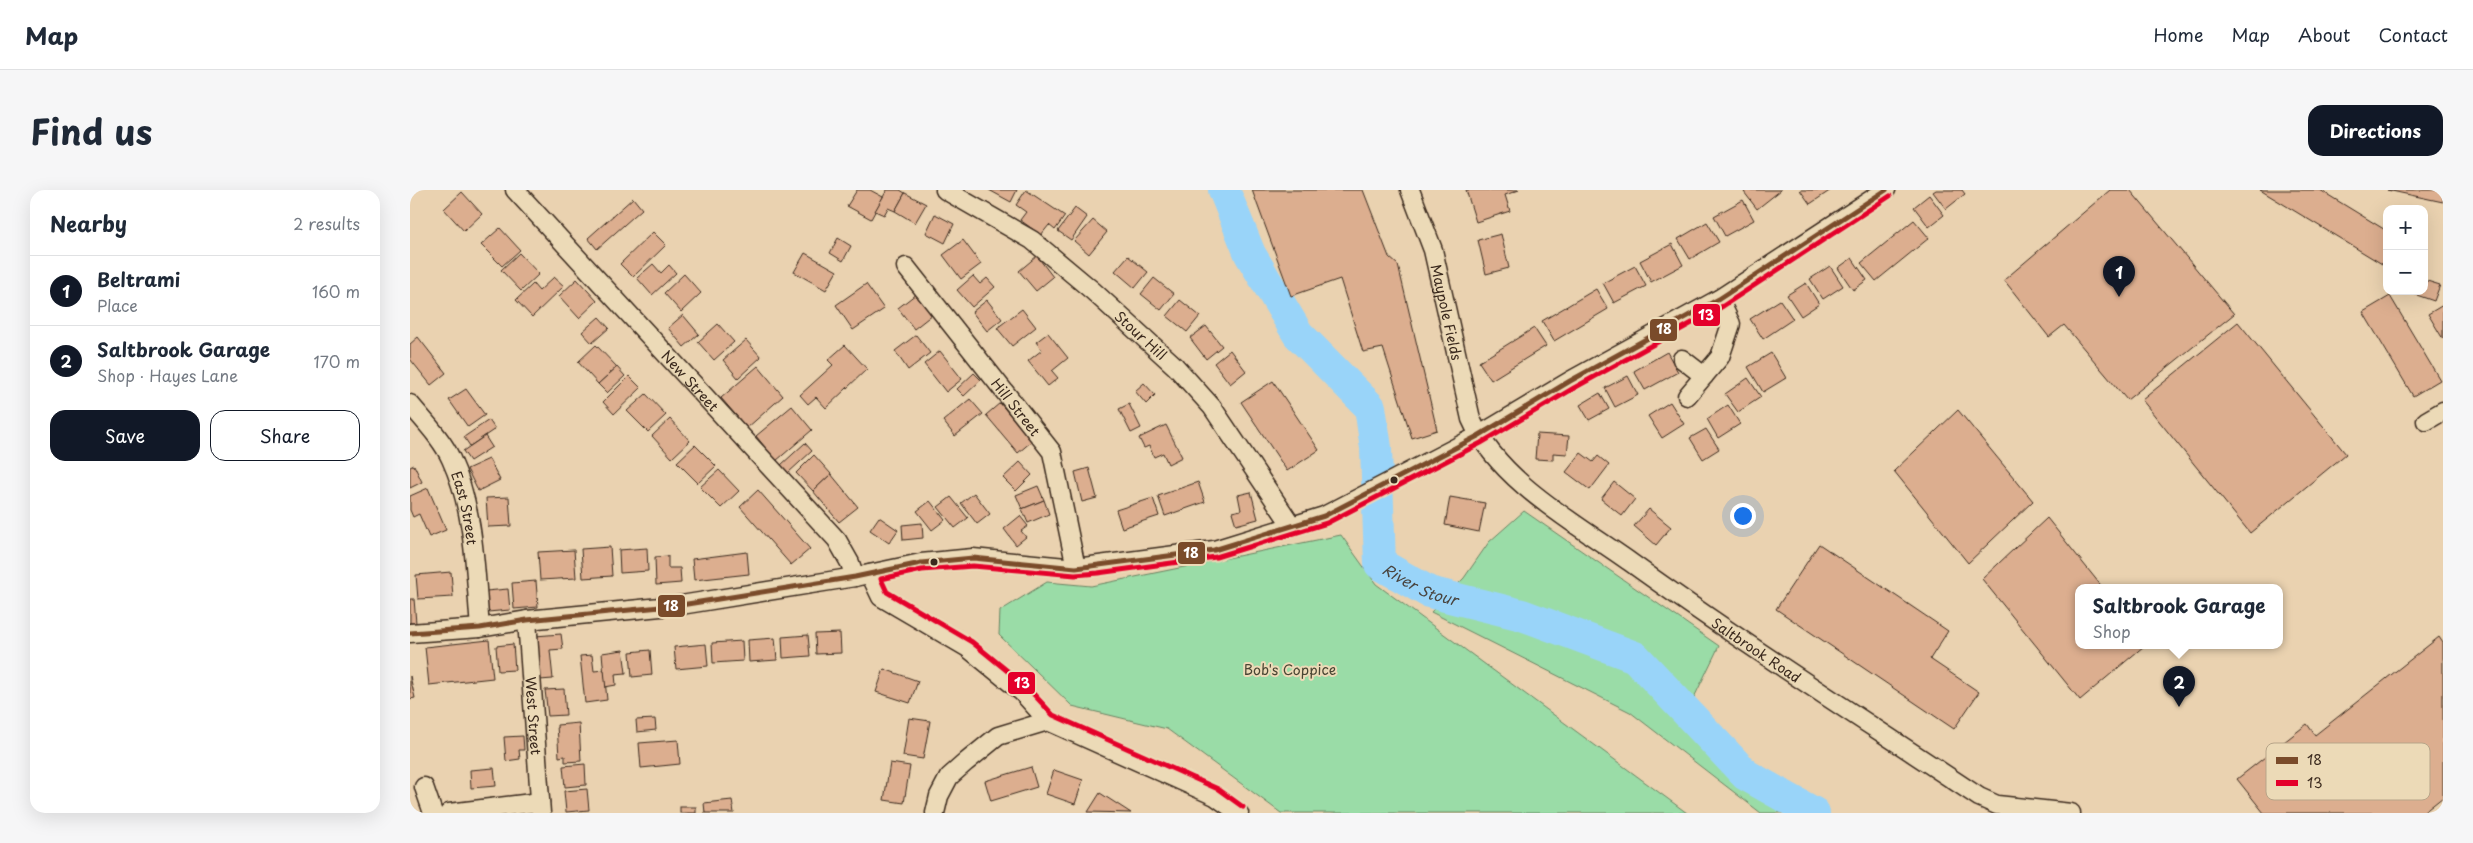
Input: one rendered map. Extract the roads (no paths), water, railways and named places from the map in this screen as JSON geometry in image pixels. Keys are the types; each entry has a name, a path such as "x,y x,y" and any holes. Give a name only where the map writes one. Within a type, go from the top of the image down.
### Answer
{"street":[{"name":"New Street","path":"515,190 837,540 850,563 881,597 968,648 1022,692 1048,721"},
{"name":"Stour Hill","path":"945,190 1032,240 1093,291 1175,366 1212,407 1292,526"},
{"name":"Maypole Fields","path":"1410,190 1433,250 1472,419 1478,436"},
{"path":"410,633 480,628 527,620 681,605 862,576 921,562 973,558 1076,568 1214,550 1324,516 1478,436 1719,299 1866,205 1886,190"},
{"name":"Hill Street","path":"906,267 1052,452 1076,568"},
{"path":"1687,396 1720,356 1731,324 1719,299"},
{"path":"1682,359 1704,376"},
{"name":"East Street","path":"410,404 450,457 462,488 471,528 480,628"},
{"path":"2426,420 2443,411"},
{"name":"Saltbrook Road","path":"1478,436 1517,482 1712,621 1995,809 2066,812"},
{"name":"West Street","path":"527,620 541,808"},
{"path":"935,813 939,796 949,777 966,762 998,736 1048,721 1215,796 1239,813"},
{"path":"424,787 433,813"},
{"path":"449,813 541,808"}],"waterway":[{"name":"River Stour","path":"1224,190 1250,254 1298,334 1370,407 1376,448 1380,564 1429,592 1522,615 1635,657 1746,775 1814,813"}],"place":[{"name":"Beltrami","path":"2119,297"},
{"name":"Saltbrook Garage","path":"2179,707"}],"park label":[{"name":"Bob's Coppice","path":"1290,669"}]}
